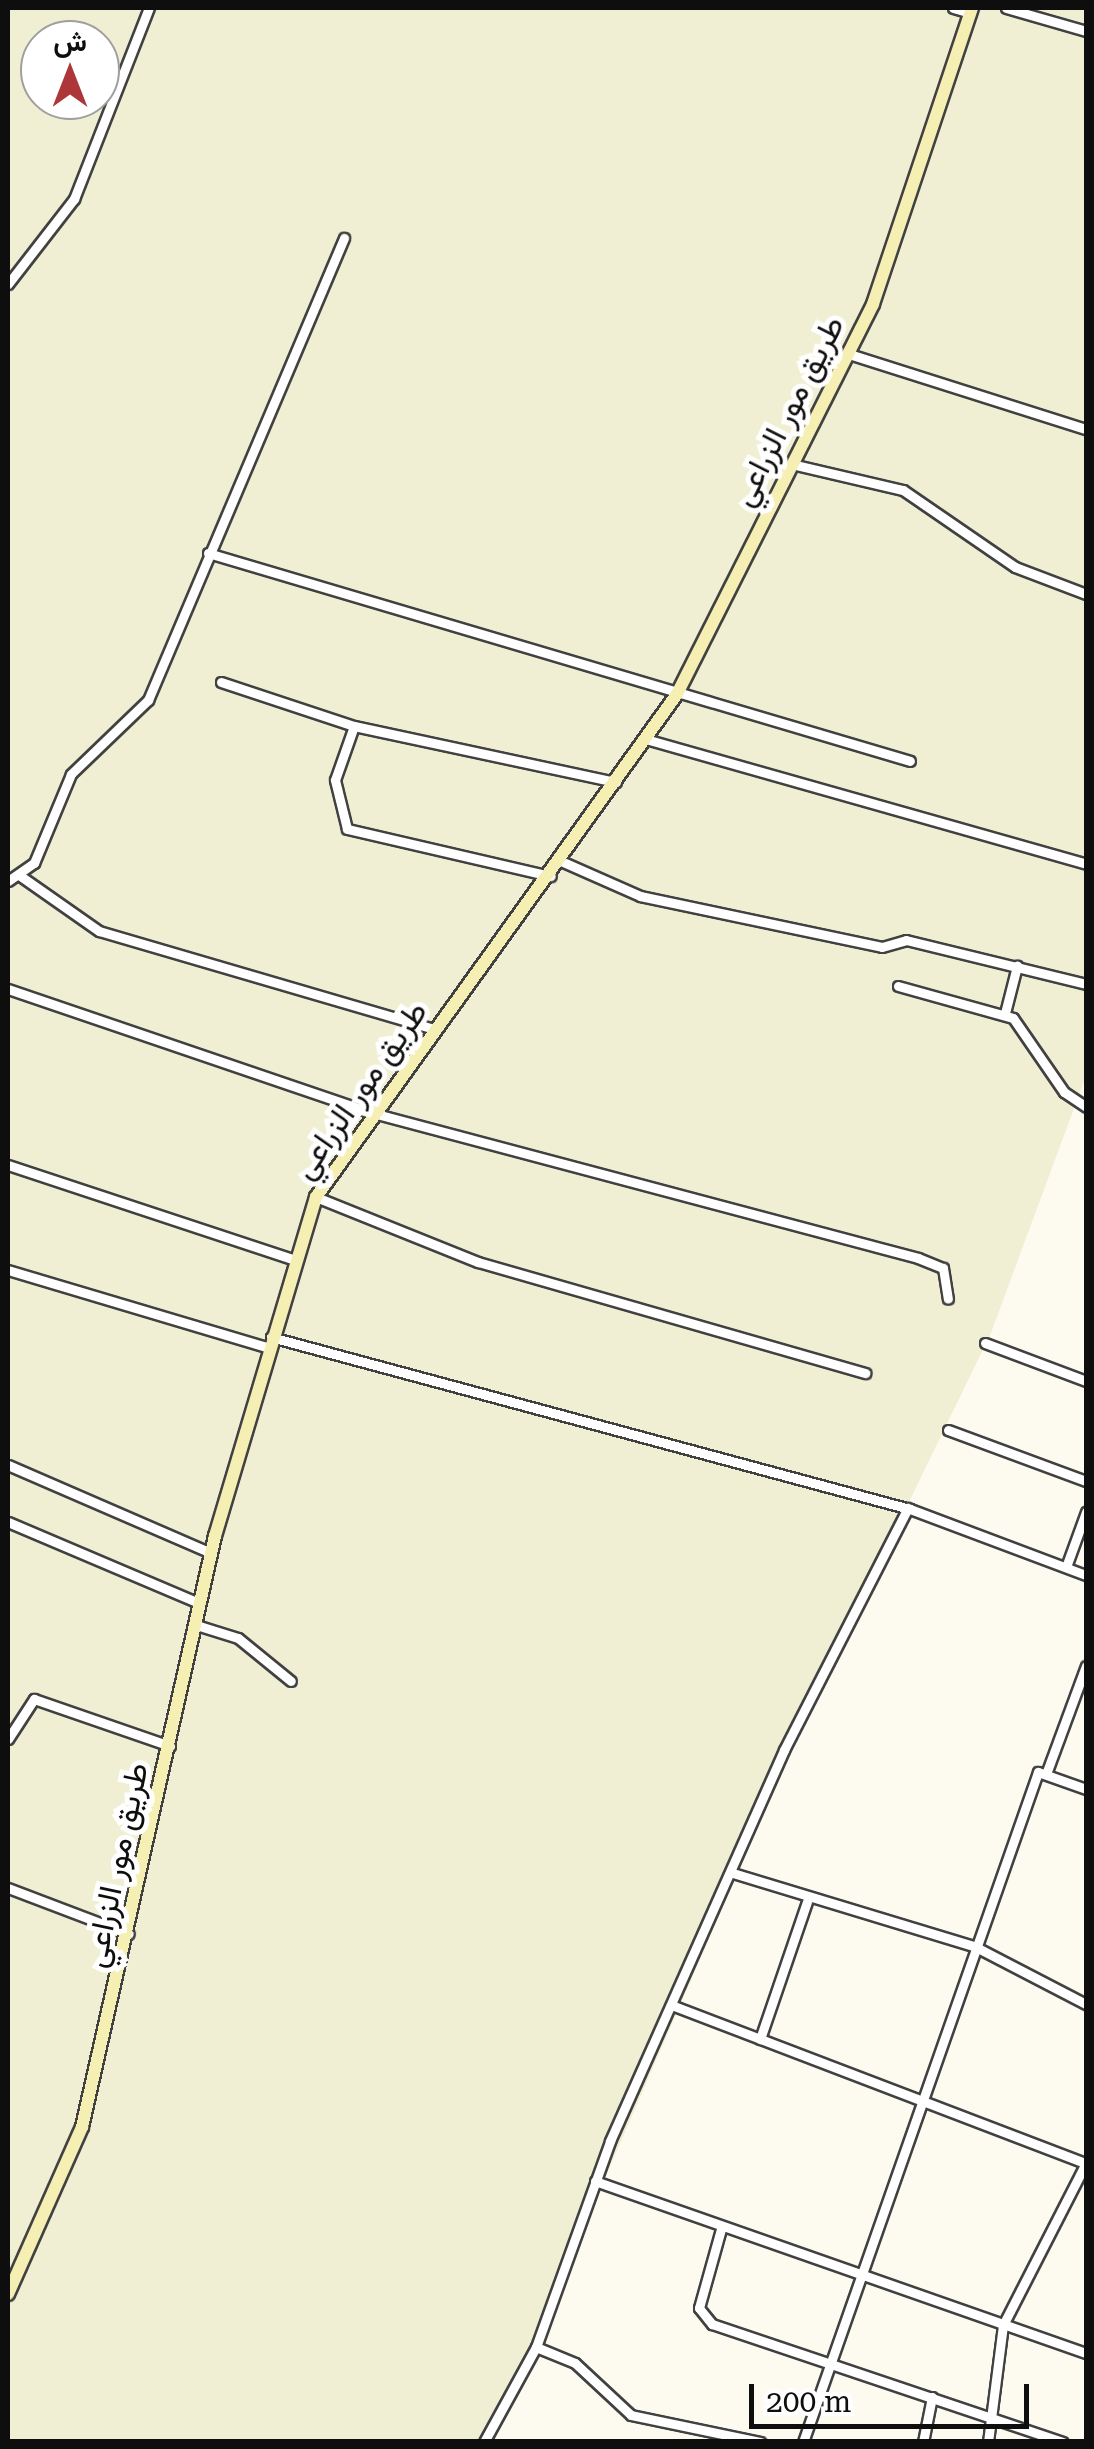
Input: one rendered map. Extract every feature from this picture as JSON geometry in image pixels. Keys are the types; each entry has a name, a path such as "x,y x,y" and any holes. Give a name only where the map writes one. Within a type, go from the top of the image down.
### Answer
{"street":[{"path":"8,284 74,199 149,8"},
{"path":"953,8 971,10"},
{"path":"1006,8 1086,31"},
{"name":"طريق مور الزراعي","path":"8,2292 74,2154 132,1934 198,1603 267,1342 316,1197 369,1112 563,862 677,694 849,354 971,10"},
{"path":"8,881 34,863 71,774 148,700 344,238"},
{"path":"849,354 1086,429"},
{"path":"792,464 903,490 1015,568 1086,594"},
{"path":"208,553 507,636 677,694 910,761"},
{"path":"221,682 354,726 618,783"},
{"path":"354,726 335,780 347,829 552,876"},
{"path":"649,740 1086,864"},
{"path":"563,862 640,896 1017,966 1086,984"},
{"path":"19,875 99,931 435,1029"},
{"path":"1004,1012 1017,966"},
{"path":"898,986 1004,1012 1064,1092 1086,1107"},
{"path":"8,989 369,1112 928,1262 943,1268 948,1298"},
{"path":"8,1164 292,1259"},
{"path":"316,1197 478,1262 865,1372"},
{"path":"8,1270 267,1342 908,1508 1086,1575"},
{"path":"985,1344 1086,1381"},
{"path":"948,1430 1086,1481"},
{"path":"8,1465 211,1553"},
{"path":"484,2442 536,2347 594,2181 797,1722 908,1508"},
{"path":"1066,1567 1086,1512"},
{"path":"8,1522 198,1603"},
{"path":"193,1624 238,1638 291,1682"},
{"path":"1046,1774 1085,1673"},
{"path":"8,1739 34,1700 170,1746"},
{"path":"803,2442 1038,1772 1086,1789"},
{"path":"733,1873 807,1902 848,1904 976,1947 1086,2004"},
{"path":"8,1888 132,1934"},
{"path":"760,2040 807,1902"},
{"path":"674,2006 1086,2163 1003,2325 996,2418 988,2442"},
{"path":"594,2181 722,2229 1086,2352"},
{"path":"722,2229 703,2318 1063,2442"},
{"path":"536,2347 576,2363 631,2415 760,2442"},
{"path":"923,2442 932,2397"}],"shaded area":[{"path":"8,8 1086,8 1086,1076 991,1333 808,1710 491,2441 8,2442"}]}
